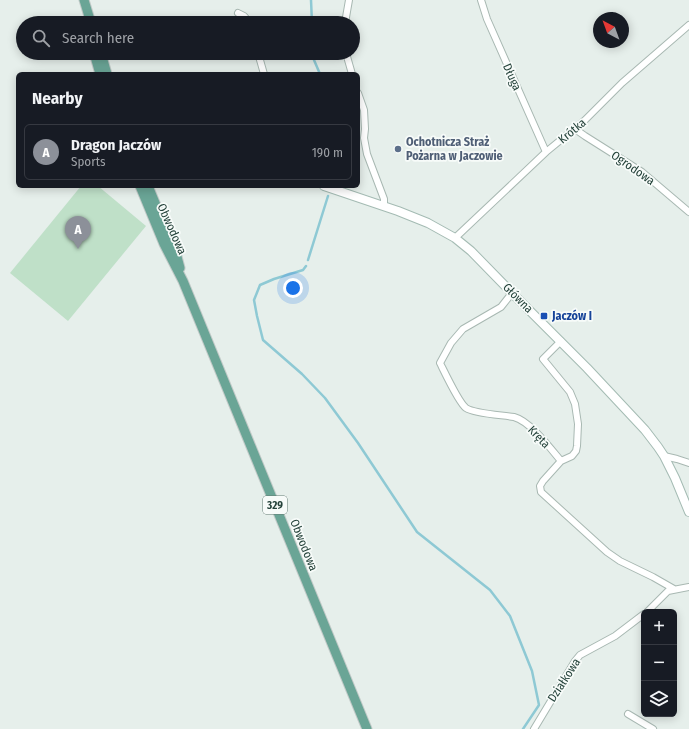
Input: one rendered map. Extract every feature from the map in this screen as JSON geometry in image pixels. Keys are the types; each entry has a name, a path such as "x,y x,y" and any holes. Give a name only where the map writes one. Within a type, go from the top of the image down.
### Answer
{"main road":[{"path":"84,0 88,16"},
{"path":"96,60 99,72"},
{"path":"103,60 107,72"},
{"name":"Obwodowa","path":"141,188 166,248 183,281 367,729"},
{"name":"Obwodowa","path":"149,188 176,253 183,281"}],"street":[{"path":"346,16 349,0"},
{"name":"Długa","path":"481,0 487,19 546,152"},
{"path":"238,13 244,16"},
{"name":"Krótka","path":"455,238 546,152 575,129 622,83 689,25"},
{"path":"260,60 263,72"},
{"path":"348,60 351,72"},
{"path":"360,99 365,117 364,144 384,199 384,206"},
{"name":"Ogrodowa","path":"575,129 642,172 689,212"},
{"name":"Główna","path":"330,188 384,206 428,223 455,238 471,251 587,368 658,446 675,478 689,512"},
{"name":"Kręta","path":"512,293 501,307 463,329 451,343 440,363 461,402 466,408 473,411 506,417 515,417 525,422 543,439 561,461"},
{"path":"561,341 543,359 570,392 575,404 578,424 578,446 572,456 561,461 543,481 540,486 541,492 607,552 620,561 674,589"},
{"path":"664,456 689,463"},
{"path":"649,609 668,591 689,587"},
{"name":"Działkowa","path":"534,729 580,655 615,636 641,616"},
{"path":"628,714 653,729"}],"green space":[{"path":"79,188 100,188 146,226 68,321 10,273"}],"waterway":[{"path":"311,0 312,16"},
{"path":"314,60 319,72"},
{"path":"308,260 328,196"},
{"path":"306,266 303,270 260,285 254,300 263,340 302,374 325,398 358,443 417,532 490,590 510,616 532,671 539,705 523,729"}],"place":[{"name":"Ochotnicza Straż Pożarna w Jaczowie","path":"398,149"},
{"name":"Dragon Jaczów","path":"78,249"},
{"name":"Jaczów I","path":"544,316"}]}
